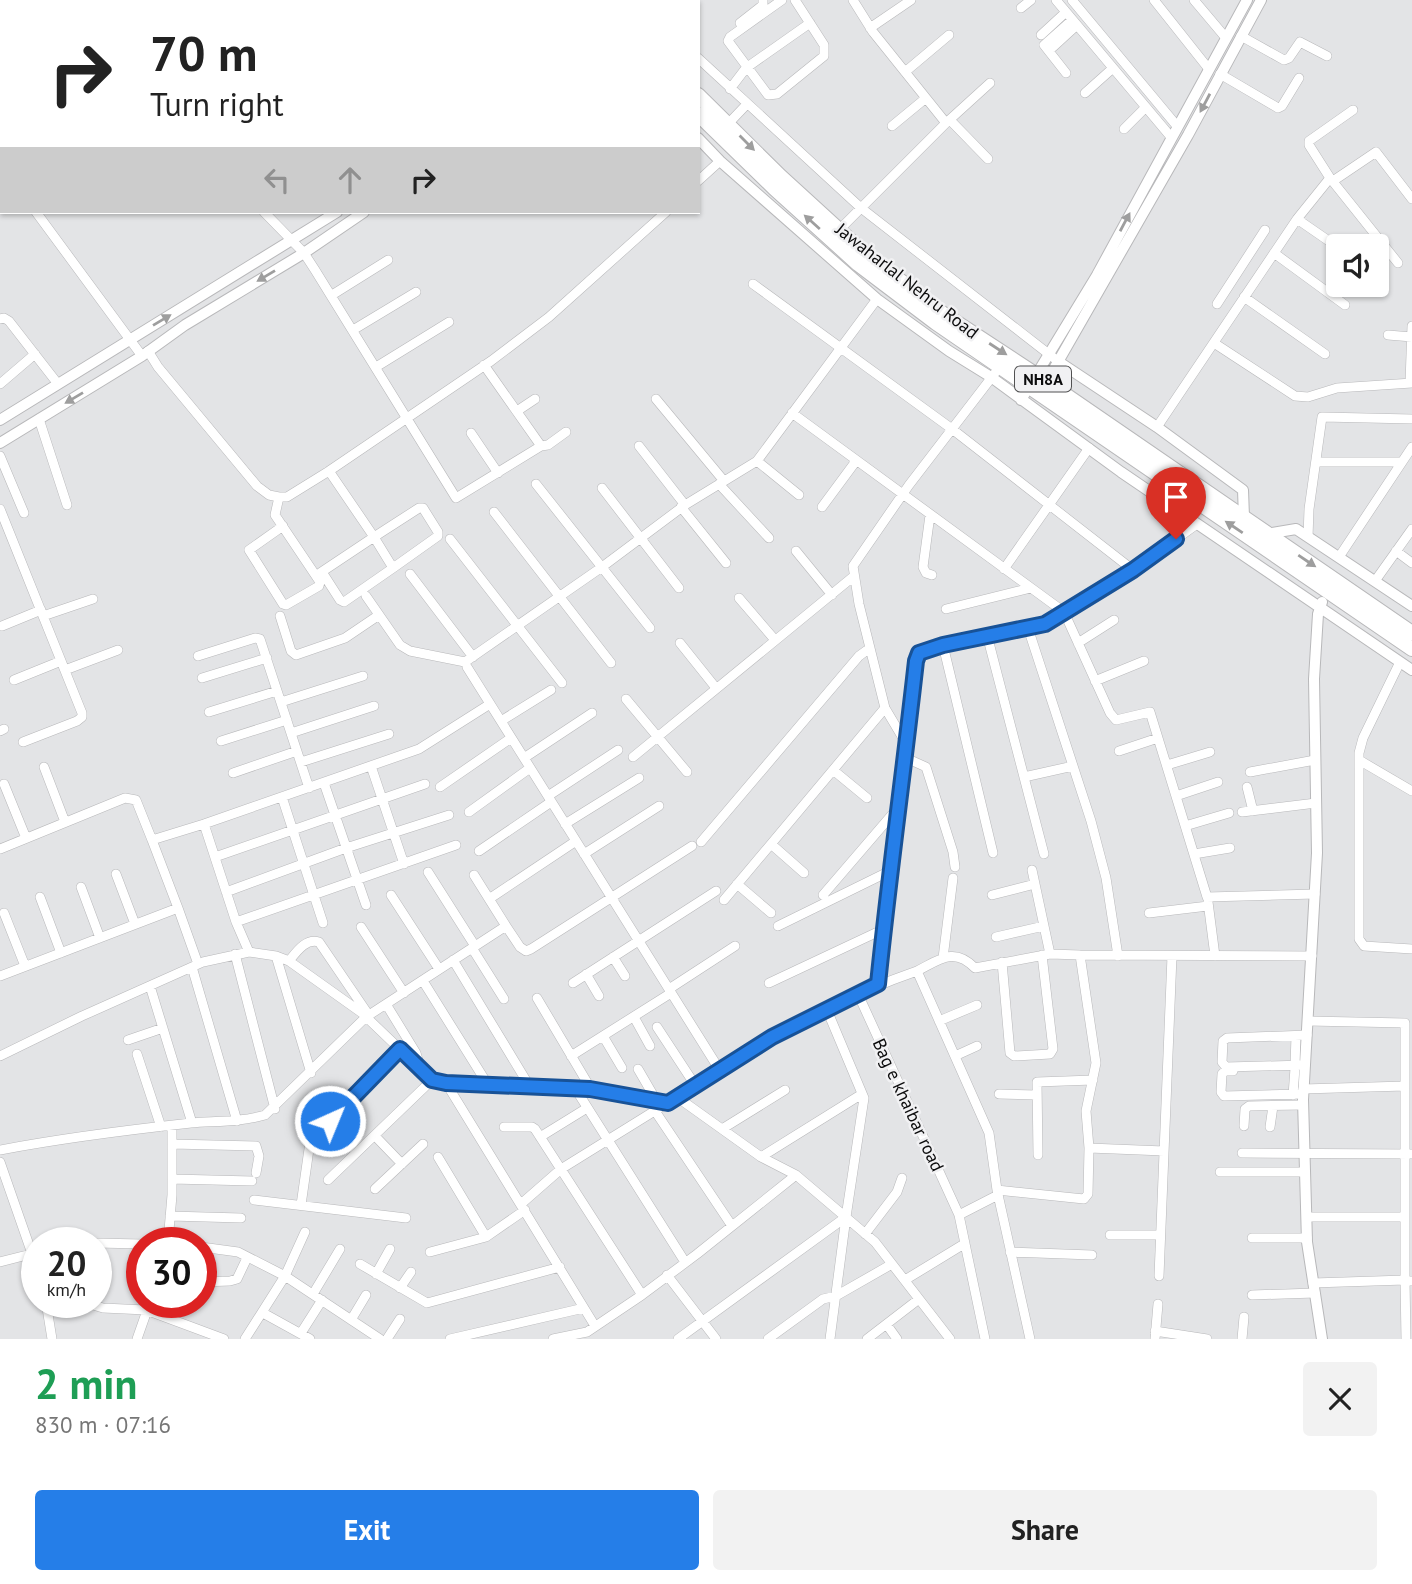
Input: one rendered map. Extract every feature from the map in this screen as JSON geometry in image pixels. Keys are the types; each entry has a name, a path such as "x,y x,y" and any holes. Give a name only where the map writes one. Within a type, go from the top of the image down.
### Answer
{"main road":[{"name":"Jawaharlal Nehru Road","path":"700,97 862,251 942,313 1034,391 1412,649"},
{"name":"Jawaharlal Nehru Road","path":"700,116 858,264 995,372 1034,391 1244,517 1412,633"}],"street":[{"path":"740,23 763,5 763,0"},
{"path":"782,0 729,39 729,44 768,95 777,94 824,55 824,45 795,0"},
{"path":"853,0 870,28 926,98 988,159"},
{"path":"870,28 911,0"},
{"path":"1021,8 1031,0"},
{"path":"1056,0 1171,137"},
{"path":"1072,0 1177,126"},
{"path":"1154,0 1209,68"},
{"path":"1194,0 1226,38"},
{"path":"1054,359 1247,0"},
{"path":"1261,0 1034,391 1089,448 1412,670"},
{"path":"1041,35 1072,19"},
{"path":"1054,47 1072,19"},
{"path":"1066,73 1044,45 1072,19"},
{"path":"730,89 746,68 810,23"},
{"path":"905,72 949,35"},
{"path":"1241,36 1284,60 1289,58 1300,42 1327,56"},
{"path":"700,60 861,208 1054,359 1157,427 1243,490 1244,517"},
{"path":"1085,93 1113,68"},
{"path":"1220,74 1278,108 1282,106 1299,78"},
{"path":"839,230 990,83"},
{"path":"892,126 926,98"},
{"path":"728,124 747,104"},
{"path":"1124,129 1146,107"},
{"path":"1353,110 1308,143 1331,179 1398,263"},
{"path":"700,140 720,161 877,299 949,351 995,372 902,495 853,566 885,708 907,745"},
{"path":"1157,427 1273,253 1331,179 1376,152 1412,199"},
{"path":"700,179 720,161"},
{"path":"37,214 130,339 158,367 257,486 269,495 279,498 329,471 484,365 549,317 664,214"},
{"path":"266,214 304,253 332,295 454,497 541,446 548,445 566,432"},
{"path":"0,420 334,214"},
{"path":"0,443 145,354 361,214"},
{"path":"1297,219 1326,239"},
{"path":"1217,304 1265,230"},
{"path":"1273,253 1345,305"},
{"path":"332,295 388,260"},
{"path":"1237,272 1254,283"},
{"path":"753,284 952,429 1133,570"},
{"path":"354,330 416,292"},
{"path":"1244,297 1325,354"},
{"path":"366,596 400,645 410,651 465,662 602,567 683,506 757,461 877,299"},
{"path":"0,319 9,321 58,384"},
{"path":"376,367 449,322"},
{"path":"1214,342 1295,396 1308,397 1336,388 1411,383 1412,329"},
{"path":"1388,335 1412,337"},
{"path":"0,384 34,354"},
{"path":"484,365 541,446"},
{"path":"517,411 535,399"},
{"path":"656,399 769,538"},
{"path":"792,413 1064,612 1115,720 1150,712 1208,902 1215,956"},
{"path":"1308,537 1322,417 1412,419"},
{"path":"39,419 67,505"},
{"path":"471,433 498,473"},
{"path":"639,446 726,563"},
{"path":"1339,557 1412,447"},
{"path":"1004,569 1089,448"},
{"path":"0,456 24,513"},
{"path":"757,461 799,495"},
{"path":"822,507 856,461"},
{"path":"1316,462 1402,462"},
{"path":"329,471 393,568"},
{"path":"536,484 650,628"},
{"path":"602,488 679,588"},
{"path":"279,498 274,512 319,574 344,602 438,536 425,511 419,508 319,574"},
{"path":"0,509 82,717 23,742"},
{"path":"494,512 611,663"},
{"path":"930,515 923,567 926,573 932,575"},
{"path":"878,984 917,658 924,650 1045,624 1133,570 1197,524"},
{"path":"283,526 249,550 283,604 289,604 319,586 319,574"},
{"path":"1266,534 1296,528 1412,606"},
{"path":"1375,581 1412,529"},
{"path":"450,539 562,682"},
{"path":"796,551 832,595"},
{"path":"1396,551 1412,563"},
{"path":"410,574 473,657"},
{"path":"633,757 855,576"},
{"path":"946,609 1031,588"},
{"path":"1322,1339 1307,1238 1300,1067 1301,1035 1308,1021 1315,894 1314,679 1320,606 1326,590"},
{"path":"739,598 775,640"},
{"path":"2,626 93,599"},
{"path":"279,616 291,651 296,655 345,638 379,615"},
{"path":"1078,643 1114,620"},
{"path":"1028,628 1106,878 1118,956"},
{"path":"987,635 1044,854"},
{"path":"198,656 257,637 261,640 309,788"},
{"path":"680,643 716,688"},
{"path":"943,645 993,853"},
{"path":"474,875 520,947 526,951 697,844 859,656 870,649"},
{"path":"14,680 118,650"},
{"path":"202,678 267,658"},
{"path":"1095,681 1144,661"},
{"path":"1400,662 1363,738 1359,760 1360,944 1412,949"},
{"path":"467,667 719,1069"},
{"path":"281,702 363,676"},
{"path":"501,721 551,690"},
{"path":"209,712 278,691"},
{"path":"626,699 687,772"},
{"path":"152,840 419,749 490,704"},
{"path":"291,733 374,706"},
{"path":"724,900 885,708"},
{"path":"524,758 592,713"},
{"path":"221,741 287,720"},
{"path":"301,762 388,734"},
{"path":"440,787 511,738"},
{"path":"1119,751 1158,738"},
{"path":"479,851 618,750"},
{"path":"233,773 297,751"},
{"path":"1167,765 1210,752"},
{"path":"906,758 926,767 956,867"},
{"path":"1250,772 1315,760"},
{"path":"1359,760 1412,791"},
{"path":"371,766 404,864"},
{"path":"1024,777 1073,766"},
{"path":"44,767 65,822"},
{"path":"469,812 530,768"},
{"path":"833,770 867,798"},
{"path":"565,824 639,778"},
{"path":"1176,796 1218,782"},
{"path":"324,783 366,905"},
{"path":"5,784 26,838"},
{"path":"215,857 425,784"},
{"path":"1247,787 1247,811 1316,803"},
{"path":"282,797 323,923"},
{"path":"0,849 125,798 136,800 178,908 237,1121"},
{"path":"584,855 659,806"},
{"path":"823,895 897,809"},
{"path":"1185,826 1229,813"},
{"path":"226,892 346,848 449,815"},
{"path":"204,824 236,922 249,952"},
{"path":"489,899 576,841"},
{"path":"771,844 804,873"},
{"path":"236,922 456,845"},
{"path":"1194,854 1230,848"},
{"path":"1002,962 1010,1053 1014,1056 1050,1054 1053,1049 1044,926 1031,870"},
{"path":"778,926 890,871"},
{"path":"428,872 504,999"},
{"path":"116,874 135,924"},
{"path":"943,958 953,878"},
{"path":"737,884 771,913"},
{"path":"992,895 1035,884"},
{"path":"81,887 100,937"},
{"path":"573,983 716,891"},
{"path":"1149,913 1208,902 1315,894"},
{"path":"391,895 439,969"},
{"path":"40,897 61,953"},
{"path":"0,976 178,908"},
{"path":"4,913 25,967"},
{"path":"0,1150 70,1137 191,1123 237,1121 265,1115 275,1109 368,1016 506,926"},
{"path":"996,937 1044,926"},
{"path":"361,927 404,993"},
{"path":"769,983 884,929"},
{"path":"289,961 304,945 312,941 319,942 368,1016 432,1080 446,1083 590,1089 668,1103"},
{"path":"571,1056 634,1017 735,946"},
{"path":"0,1055 195,966 249,952 289,961 368,1016"},
{"path":"235,954 275,1109"},
{"path":"430,1252 486,1237 523,1207 561,1169 772,1037 878,984 917,971 943,958 966,958 975,968 1046,954 1312,956"},
{"path":"276,956 311,1073"},
{"path":"959,1215 998,1193 1084,1199 1088,1194 1086,1111 1096,1063 1080,956"},
{"path":"1159,1276 1172,956"},
{"path":"613,957 625,976"},
{"path":"453,960 530,1087"},
{"path":"917,971 989,1133 998,1193 1030,1339"},
{"path":"586,974 599,996"},
{"path":"423,981 488,1085"},
{"path":"150,986 191,1123"},
{"name":"Bag e khaibar road","path":"858,994 959,1215 985,1339"},
{"path":"537,998 590,1089"},
{"path":"386,1004 416,1054 420,1068"},
{"path":"939,1021 977,1005"},
{"path":"827,1010 864,1098 830,1339"},
{"path":"634,1017 650,1046"},
{"path":"1308,1021 1405,1023 1408,1154 1406,1339"},
{"path":"657,1027 695,1085"},
{"path":"128,1040 163,1028"},
{"path":"1300,1067 1226,1067 1222,1062 1223,1041 1227,1038 1301,1035"},
{"path":"603,1036 622,1068"},
{"path":"955,1056 977,1046"},
{"path":"301,1205 310,1142 400,1049"},
{"path":"137,1054 161,1127"},
{"path":"1300,1067 1225,1071 1222,1074 1221,1092 1224,1096 1301,1096 1407,1091"},
{"path":"638,1069 656,1100"},
{"path":"328,1180 432,1080"},
{"path":"1038,1155 1036,1084 1040,1080 1093,1080"},
{"path":"446,1083 595,1326"},
{"path":"575,1088 685,1262"},
{"path":"722,1129 785,1090"},
{"path":"761,1157 862,1094"},
{"path":"999,1094 1036,1095"},
{"path":"1244,1126 1247,1107 1273,1106 1301,1096"},
{"path":"677,1097 761,1157 796,1175 846,1217 892,1264 950,1339"},
{"path":"1270,1127 1273,1106"},
{"path":"540,1137 587,1108"},
{"path":"655,1111 732,1226"},
{"path":"169,1227 172,1126"},
{"path":"504,1127 532,1127 642,1295"},
{"path":"375,1136 402,1164"},
{"path":"172,1144 256,1146 260,1156 254,1177 172,1179"},
{"path":"375,1189 423,1144"},
{"path":"1089,1149 1164,1151"},
{"path":"1242,1153 1408,1154"},
{"path":"438,1157 486,1237"},
{"path":"0,1162 24,1227"},
{"path":"1220,1172 1305,1172"},
{"path":"553,1339 587,1332 642,1295 796,1175"},
{"path":"865,1234 897,1192 902,1178"},
{"path":"254,1199 406,1219"},
{"path":"170,1216 241,1219"},
{"path":"678,1339 846,1217"},
{"path":"1307,1217 1407,1220"},
{"path":"245,1339 285,1276 306,1232"},
{"path":"1110,1235 1160,1236"},
{"path":"1252,1238 1307,1238"},
{"path":"905,1280 964,1244"},
{"path":"217,1249 238,1252 285,1276 380,1339"},
{"path":"313,1294 340,1249"},
{"path":"376,1274 390,1250"},
{"path":"1010,1252 1092,1255"},
{"path":"0,1262 21,1256"},
{"path":"217,1281 237,1279 247,1258"},
{"path":"360,1264 427,1303 560,1267"},
{"path":"768,1339 822,1299 836,1296 892,1264"},
{"path":"400,1288 411,1272"},
{"path":"667,1275 716,1339"},
{"path":"1252,1295 1408,1280"},
{"path":"351,1320 366,1295"},
{"path":"867,1339 919,1299"},
{"path":"301,1333 322,1300"},
{"path":"1158,1304 1155,1335 1208,1339"},
{"path":"450,1339 584,1308"},
{"path":"263,1313 310,1339"},
{"path":"1242,1339 1244,1317"},
{"path":"50,1318 52,1339"},
{"path":"137,1339 144,1318"},
{"path":"176,1318 224,1339"},
{"path":"387,1339 400,1319"},
{"path":"887,1325 897,1339"}],"route":[{"path":"330,1121 400,1049 432,1080 446,1083 590,1089 668,1103 772,1037 878,984 896,816 919,653 943,645 1045,624 1133,570 1176,539"}]}
